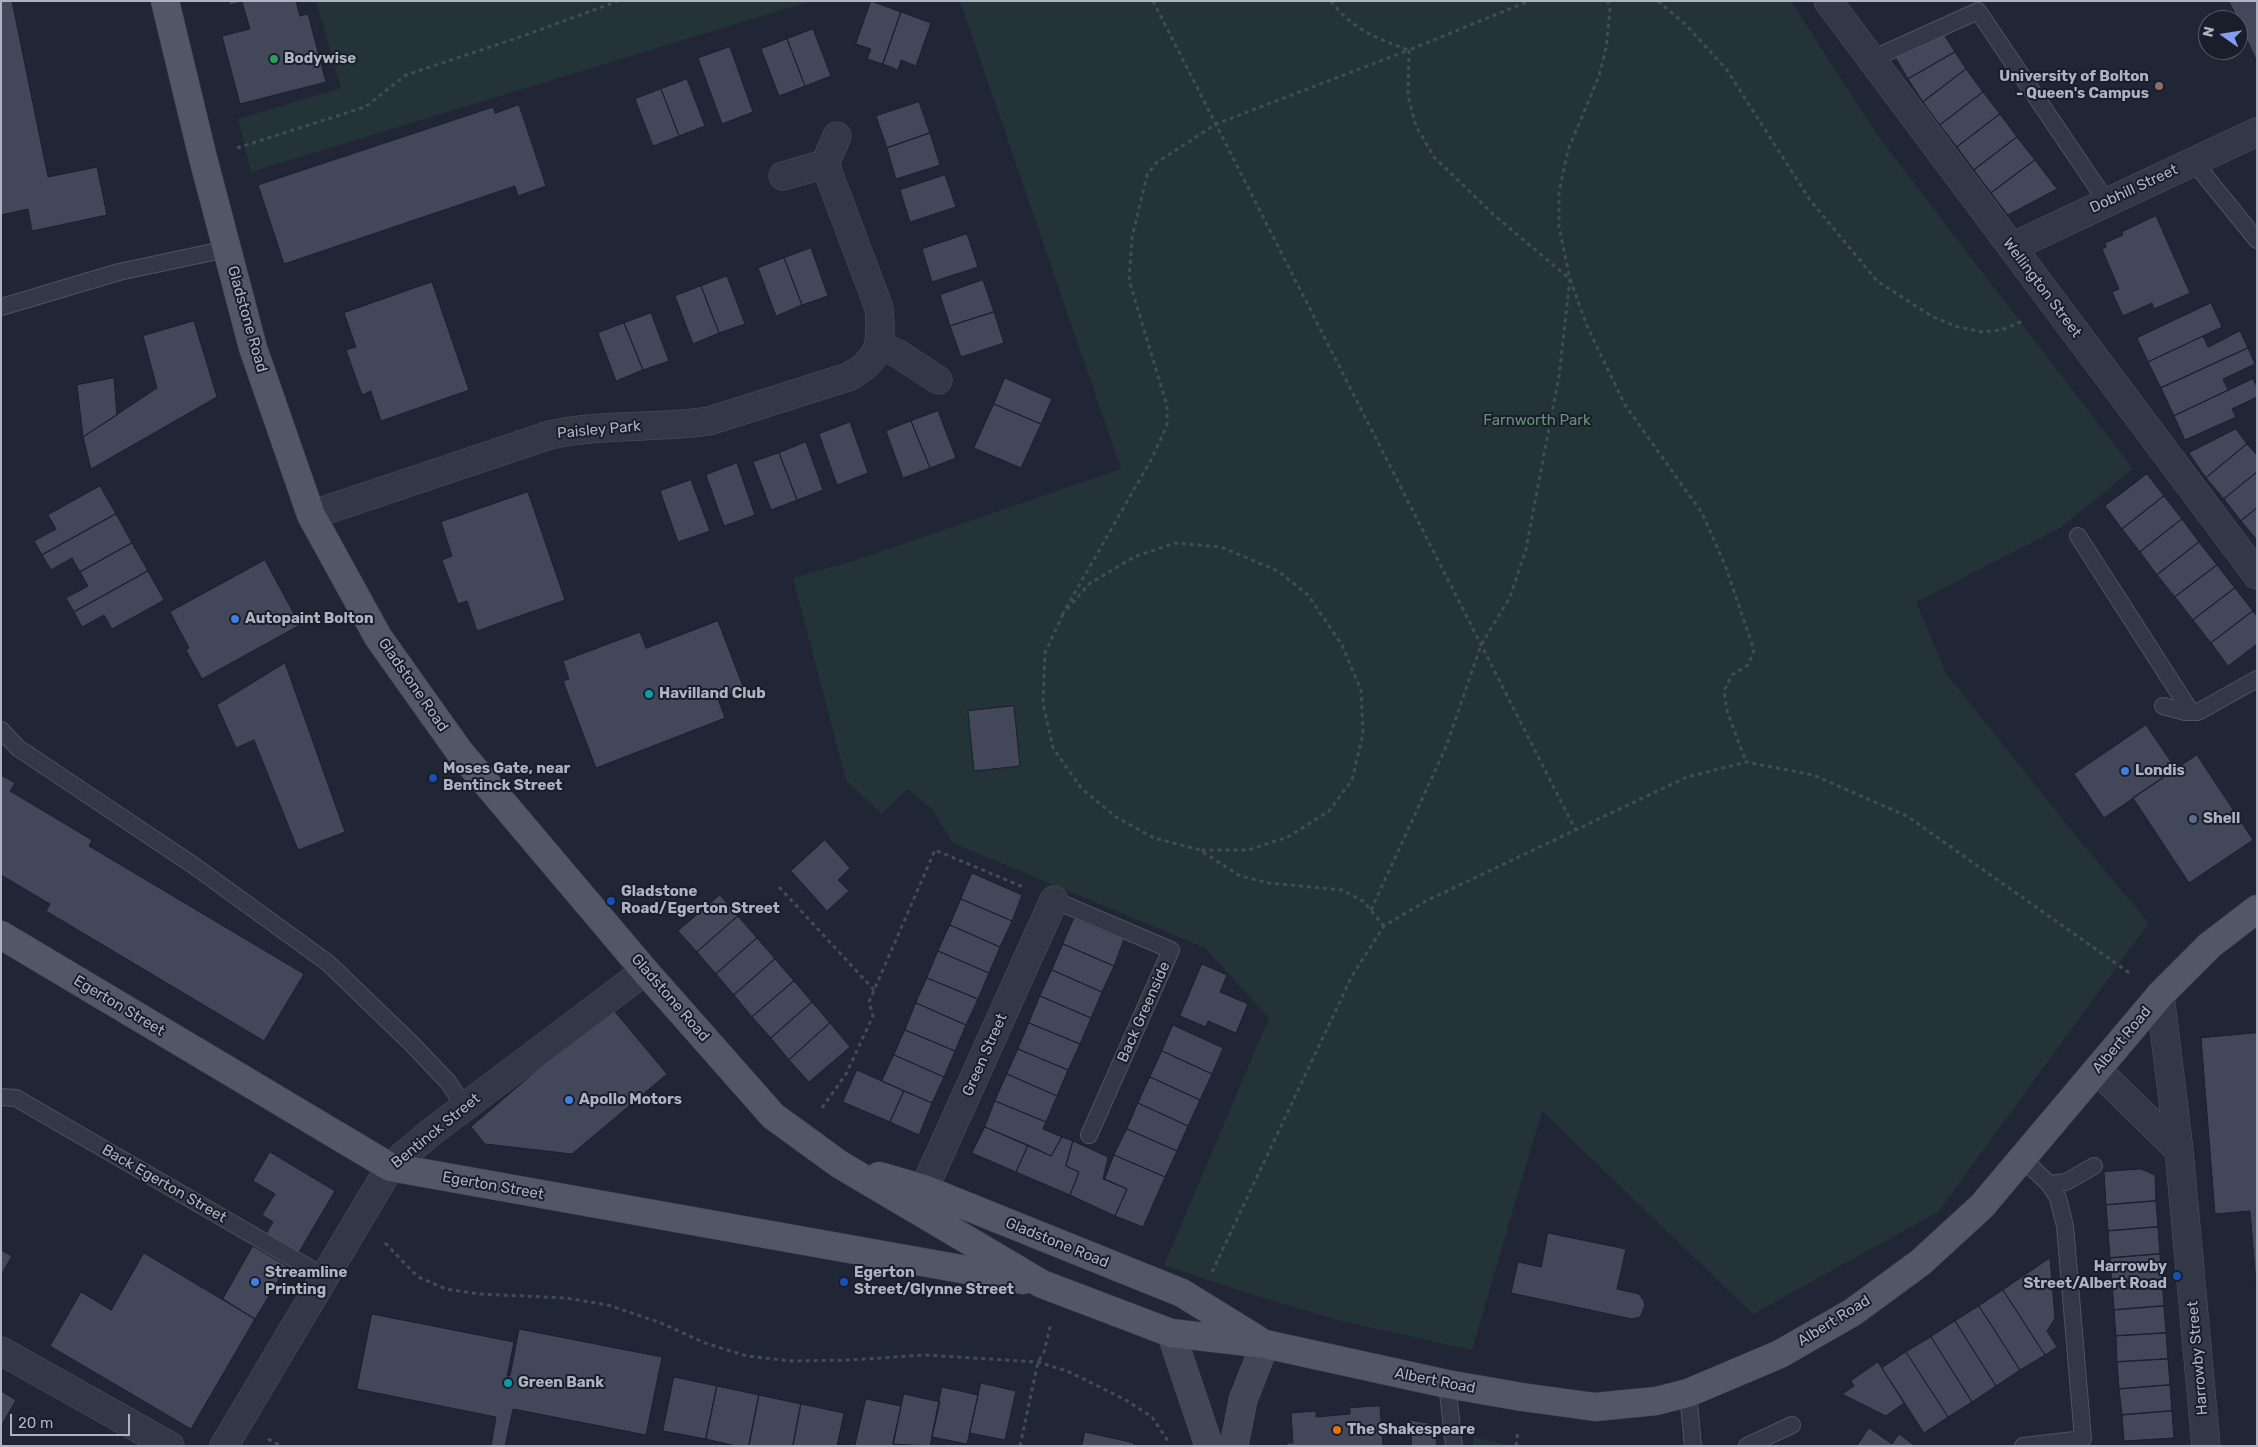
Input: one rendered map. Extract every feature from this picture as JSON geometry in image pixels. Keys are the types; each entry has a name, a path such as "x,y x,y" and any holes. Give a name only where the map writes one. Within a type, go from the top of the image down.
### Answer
{"main road":[{"name":"Gladstone Road","path":"165,1 203,158 253,348 310,515 378,638 459,751 645,971 773,1116 839,1164 920,1199 1182,1293 1265,1344"},
{"name":"Albert Road","path":"1265,1344 1447,1384 1595,1407 1656,1401 1688,1393 1780,1354 1853,1312 1921,1262 1982,1206 2160,995 2210,945 2257,909"},
{"name":"Egerton Street","path":"1,935 390,1167 1050,1287"},
{"name":"Gladstone Road","path":"920,1199 1050,1287"},
{"path":"1050,1287 1171,1333 1265,1344 1243,1400 1234,1446"},
{"path":"1171,1333 1209,1446"}],"street":[{"name":"Wellington Street","path":"1828,1 2257,574"},
{"name":"Dobhill Street","path":"2012,247 2257,132"},
{"path":"783,176 825,164 837,136"},
{"name":"Paisley Park","path":"310,515 550,435 574,430 689,424 709,421 848,377 864,368 876,355 881,332 879,308 825,164"},
{"path":"878,346 897,353 938,380"},
{"name":"Green Street","path":"920,1199 1054,900"},
{"name":"Bentinck Street","path":"224,1446 390,1167 464,1106 645,971"},
{"name":"Harrowby Street","path":"2160,995 2179,1150 2206,1446"},
{"path":"2096,1070 2179,1150"},
{"path":"1,1351 170,1446"}],"lane":[{"path":"1872,59 1978,11 2107,202"},
{"path":"2193,161 2257,240"},
{"path":"1,307 119,272 227,249"},
{"path":"2078,536 2191,712"},
{"path":"2163,706 2198,712 2257,679"},
{"path":"1,730 18,748 193,865 328,963 418,1050 448,1082 464,1106"},
{"name":"Back Greenside","path":"1054,900 1171,950 1089,1135"},
{"name":"Back Egerton Street","path":"1,1097 16,1098 324,1277"},
{"path":"2022,1158 2049,1184 2058,1198 2065,1226 2083,1439 2023,1446"},
{"path":"2049,1184 2066,1182 2094,1166"},
{"path":"1447,1384 1454,1446"},
{"path":"1688,1393 1693,1446"},
{"path":"1747,1446 1792,1425"}],"path":[{"path":"203,158 365,106 406,75 523,36 618,1"},
{"path":"1153,1 1575,829"},
{"path":"1331,1 1342,15 1374,38 1409,50"},
{"path":"1062,615 1089,584 1134,557 1176,543 1221,547 1278,571 1308,596 1342,645 1361,690 1363,734 1352,780 1329,811 1288,837 1248,850 1200,850 1154,838 1116,818 1082,789 1053,748 1043,703 1045,653 1062,615 1152,458 1167,424 1167,406 1129,280 1132,238 1147,175 1156,163 1216,124 1409,50 1529,1"},
{"path":"1608,1 1609,19 1599,76 1568,150 1559,192 1559,227 1570,279 1587,326 1625,405 1702,513 1725,565 1754,650 1748,664 1732,676 1724,692 1727,710 1746,762"},
{"path":"1658,1 1686,25 1727,70 1810,200 1877,281 1933,317 1958,328 1982,332 2001,330 2016,325 2054,304"},
{"path":"1409,50 1408,96 1416,126 1434,157 1495,216 1570,279"},
{"path":"1371,910 1446,747 1481,645 1510,597 1526,549 1559,376 1570,279"},
{"path":"1182,1293 1212,1273 1352,976 1384,926 1426,901 1687,777 1746,762 1813,775 1907,816 2160,995"},
{"path":"802,1137 846,1074 873,1016 869,1002 935,850 1054,900"},
{"path":"1200,850 1240,876 1269,884 1342,890 1363,901 1384,926"},
{"path":"779,887 874,990"},
{"path":"360,1216 418,1277 446,1289 479,1294 566,1298 608,1305 661,1322 705,1343 747,1356 791,1361 852,1360 924,1355 1038,1362 1066,1371 1124,1399 1152,1417 1170,1446"},
{"path":"1020,1446 1038,1362 1044,1352 1050,1287"}],"green space":[{"path":"316,1 811,1 251,172 238,119 341,88"},
{"name":"Farnworth Park","path":"960,1 1791,1 1878,136 2133,469 2060,528 1916,602 1946,673 2072,831 2149,923 1938,1212 1753,1314 1542,1111 1472,1350 1341,1321 1247,1293 1164,1265 1269,1018 1205,948 953,843 931,808 907,789 882,814 846,780 793,578 856,560 1121,469"},
{"path":"1473,1437 1514,1446 1474,1446"}],"building":[{"path":"1,1 12,1 48,177 97,167 107,215 32,231 28,209 1,215"},
{"name":"Bodywise","path":"229,1 296,1 300,16 308,14 326,82 240,104 222,36 250,29 242,2 230,5"},
{"path":"871,1 901,12 883,64 867,59 871,49 856,44"},
{"path":"2229,1 2257,1 2257,62 2248,42 2248,10 2233,10"},
{"path":"901,12 931,23 916,66 901,60 898,70 883,64"},
{"path":"813,29 831,76 805,86 787,39"},
{"path":"1943,33 1955,52 1908,79 1895,57"},
{"path":"787,39 805,86 779,96 761,49"},
{"path":"730,47 753,112 722,124 698,58"},
{"path":"1955,52 1966,69 1923,102 1908,79"},
{"path":"1966,69 1983,92 1940,125 1923,102"},
{"path":"687,79 705,126 679,136 661,89"},
{"path":"661,89 679,136 653,146 635,99"},
{"path":"1983,92 2000,114 1957,147 1940,125"},
{"path":"919,102 930,133 887,148 876,116"},
{"path":"519,105 546,186 518,196 515,186 284,264 258,185 493,107 495,113"},
{"path":"2000,114 2017,137 1974,170 1957,147"},
{"path":"930,133 940,165 896,179 887,148"},
{"path":"2017,137 2035,160 1991,193 1974,170"},
{"path":"2035,160 2057,189 2008,215 1991,193"},
{"path":"945,175 956,207 910,222 900,190"},
{"path":"2156,216 2190,293 2154,309 2152,303 2123,316 2112,292 2119,289 2102,249 2106,247 2105,243 2123,235 2122,232"},
{"path":"967,234 978,267 932,282 922,249"},
{"path":"811,248 828,296 802,305 784,258"},
{"path":"784,258 802,305 776,316 758,268"},
{"path":"727,276 745,324 719,333 701,286"},
{"path":"983,280 994,312 950,326 940,295"},
{"path":"432,282 469,390 381,421 371,391 362,395 346,350 356,347 344,313"},
{"path":"701,286 719,333 693,344 675,296"},
{"path":"2211,303 2222,327 2148,362 2137,338"},
{"path":"994,312 1004,343 961,357 950,326"},
{"path":"651,313 669,361 643,370 624,323"},
{"path":"194,321 217,397 91,469 83,437 157,388 143,336"},
{"path":"624,323 643,370 616,381 598,333"},
{"path":"2240,331 2248,348 2161,388 2148,362 2203,336 2208,347"},
{"path":"2248,348 2255,364 2223,379 2228,390 2174,416 2161,388"},
{"path":"114,378 117,415 83,437 77,385"},
{"path":"1005,378 1052,399 1041,424 994,404"},
{"path":"2253,379 2257,387 2257,397 2232,409 2236,417 2185,440 2174,416"},
{"path":"994,404 1041,424 1021,468 974,448"},
{"path":"938,411 956,458 930,468 911,421"},
{"path":"911,421 930,468 903,478 886,431"},
{"path":"850,422 868,473 837,485 819,434"},
{"path":"2236,429 2247,444 2206,478 2189,453"},
{"path":"806,442 823,490 797,500 779,453"},
{"path":"2247,444 2257,455 2257,472 2224,499 2206,478"},
{"path":"779,453 797,500 771,510 753,462"},
{"path":"737,463 755,515 724,526 706,475"},
{"path":"2257,472 2257,508 2241,521 2224,499"},
{"path":"2147,474 2164,496 2122,529 2105,506"},
{"path":"691,480 710,531 678,542 660,491"},
{"path":"100,486 116,514 42,555 34,541 56,529 48,515"},
{"path":"528,492 565,600 477,631 467,601 458,604 442,560 452,556 441,522"},
{"path":"2164,496 2182,519 2140,552 2122,529"},
{"path":"2257,508 2257,540 2241,521"},
{"path":"116,514 132,543 80,572 72,558 51,570 42,555"},
{"path":"2182,519 2199,542 2157,575 2140,552"},
{"path":"2199,542 2217,565 2175,597 2157,575"},
{"path":"132,543 148,571 74,612 66,598 88,586 80,572"},
{"name":"Autopaint Bolton","path":"265,560 300,625 202,679 186,650 189,648 170,612"},
{"path":"2217,565 2235,588 2193,620 2175,597"},
{"path":"148,571 164,600 112,629 104,615 82,627 74,612"},
{"path":"2235,588 2253,611 2211,643 2193,620"},
{"path":"2253,611 2257,616 2257,644 2228,666 2211,643"},
{"name":"Havilland Club","path":"718,621 744,689 718,699 725,718 596,768 563,681 569,679 563,661 640,632 646,648"},
{"path":"285,663 345,832 298,850 254,740 236,748 217,705"},
{"path":"1014,706 1020,766 974,771 968,711"},
{"name":"Londis","path":"2146,725 2176,769 2104,818 2074,774"},
{"name":"Shell","path":"2197,755 2253,840 2189,883 2133,798"},
{"path":"1,775 15,783 10,791 92,840 89,846 304,974 264,1041 46,911 50,904 1,875"},
{"path":"825,840 850,868 838,880 849,891 827,911 791,871"},
{"path":"972,873 1022,895 1012,921 961,899"},
{"path":"720,895 738,916 697,952 678,931"},
{"path":"961,899 1012,921 1000,947 950,925"},
{"path":"738,916 757,938 716,974 697,952"},
{"path":"1074,918 1124,939 1114,966 1063,944"},
{"path":"950,925 1000,947 989,973 938,951"},
{"path":"757,938 775,959 734,995 716,974"},
{"path":"1063,944 1114,966 1102,992 1052,970"},
{"path":"938,951 989,973 978,999 927,978"},
{"path":"775,959 794,981 752,1017 734,995"},
{"path":"1202,964 1227,975 1220,992 1248,1004 1236,1033 1208,1021 1206,1027 1180,1016"},
{"path":"1052,970 1102,992 1091,1018 1040,996"},
{"path":"927,978 978,999 966,1025 916,1003"},
{"path":"794,981 812,1002 771,1038 752,1017"},
{"path":"1040,996 1091,1018 1080,1044 1029,1023"},
{"path":"812,1002 830,1023 789,1060 771,1038"},
{"path":"916,1003 966,1025 955,1051 905,1030"},
{"name":"Apollo Motors","path":"611,1007 667,1074 572,1154 485,1144 471,1127"},
{"path":"830,1023 850,1047 809,1082 789,1060"},
{"path":"1029,1023 1080,1044 1068,1070 1018,1049"},
{"path":"1173,1025 1223,1048 1212,1074 1162,1051"},
{"path":"905,1030 955,1051 944,1077 894,1055"},
{"path":"2257,1033 2257,1296 2250,1211 2215,1214 2201,1038"},
{"path":"1018,1049 1068,1070 1057,1096 1007,1074"},
{"path":"1162,1051 1212,1074 1200,1100 1150,1077"},
{"path":"894,1055 944,1077 932,1103 882,1081"},
{"path":"857,1070 904,1091 890,1122 843,1102"},
{"path":"1007,1074 1057,1096 1046,1122 995,1101"},
{"path":"1150,1077 1200,1100 1188,1126 1138,1103"},
{"path":"904,1091 932,1103 919,1135 890,1122"},
{"path":"995,1101 1046,1122 1043,1129 1062,1137 1051,1156 985,1127"},
{"path":"1138,1103 1188,1126 1177,1151 1127,1129"},
{"path":"985,1127 1028,1145 1016,1172 972,1153"},
{"path":"1127,1129 1177,1151 1165,1177 1114,1155"},
{"path":"1062,1137 1073,1141 1066,1166 1079,1172 1070,1195 1016,1172 1028,1145 1051,1156"},
{"path":"1073,1141 1108,1157 1103,1179 1127,1189 1115,1216 1070,1195 1079,1172 1066,1166"},
{"path":"270,1152 335,1191 296,1257 264,1237 273,1222 262,1215 275,1194 253,1181"},
{"path":"1114,1155 1165,1177 1143,1227 1115,1216 1127,1189 1105,1179"},
{"path":"2141,1169 2155,1175 2156,1201 2106,1205 2104,1172"},
{"path":"2156,1201 2158,1227 2108,1231 2106,1205"},
{"path":"2158,1227 2160,1254 2110,1258 2108,1231"},
{"path":"1548,1233 1626,1249 1617,1289 1639,1294 1645,1306 1640,1317 1632,1319 1511,1293 1518,1262 1541,1267"},
{"name":"Streamline Printing","path":"253,1246 287,1266 255,1319 223,1299"},
{"path":"1,1250 12,1256 1,1275"},
{"path":"144,1253 255,1319 191,1429 50,1346 81,1292 111,1310"},
{"path":"2160,1254 2162,1280 2112,1284 2110,1258"},
{"path":"2050,1258 2055,1318 2047,1331 2057,1347 2045,1355 2003,1290"},
{"path":"2162,1280 2164,1306 2114,1310 2112,1284"},
{"path":"2003,1290 2045,1355 2020,1370 1979,1306"},
{"path":"1979,1306 2020,1370 1996,1386 1955,1321"},
{"path":"2164,1306 2166,1333 2116,1336 2114,1310"},
{"name":"Green Bank","path":"372,1314 514,1342 507,1376 510,1376 519,1329 662,1357 646,1435 513,1409 505,1446 491,1446 496,1417 357,1389"},
{"path":"1955,1321 1996,1386 1972,1402 1931,1337"},
{"path":"2166,1333 2168,1359 2117,1362 2116,1336"},
{"path":"1931,1337 1972,1402 1948,1417 1906,1352"},
{"path":"1906,1352 1948,1417 1924,1433 1882,1368"},
{"path":"2168,1359 2170,1385 2119,1389 2117,1362"},
{"path":"1878,1362 1904,1403 1886,1416 1842,1394 1854,1386 1851,1381"},
{"path":"674,1377 717,1386 706,1439 663,1431"},
{"path":"981,1383 1016,1391 1005,1440 970,1433"},
{"path":"2170,1385 2172,1411 2122,1415 2119,1389"},
{"path":"717,1386 759,1395 749,1446 736,1446 706,1439"},
{"path":"942,1387 978,1395 967,1444 932,1437"},
{"path":"1,1391 16,1400 1,1426"},
{"path":"904,1394 940,1402 930,1446 893,1444"},
{"path":"759,1395 801,1404 793,1446 749,1446"},
{"path":"866,1399 901,1406 893,1446 855,1446"},
{"path":"801,1404 844,1413 837,1446 793,1446"},
{"name":"The Shakespeare","path":"1380,1406 1383,1446 1287,1446 1287,1443 1293,1443 1291,1413 1316,1411 1316,1417 1350,1414 1350,1408"},
{"path":"2172,1411 2174,1438 2124,1441 2122,1415"},
{"name":"The Shakespeare","path":"1410,1420 1434,1424 1437,1446 1412,1446"},
{"path":"1869,1428 1892,1444 1899,1434 1915,1446 1857,1446"},
{"path":"1085,1432 1134,1443 1134,1446 1082,1446"}],"place":[{"name":"Bodywise","path":"274,59"},
{"name":"University of Bolton - Queen's Campus","path":"2159,86"},
{"name":"Autopaint Bolton","path":"235,619"},
{"name":"Havilland Club","path":"649,694"},
{"name":"Londis","path":"2125,771"},
{"name":"Moses Gate, near Bentinck Street","path":"433,778"},
{"name":"Shell","path":"2193,819"},
{"name":"Gladstone Road/Egerton Street","path":"611,901"},
{"name":"Apollo Motors","path":"569,1100"},
{"name":"Harrowby Street/Albert Road","path":"2177,1276"},
{"name":"Streamline Printing","path":"255,1282"},
{"name":"Egerton Street/Glynne Street","path":"844,1282"},
{"name":"Green Bank","path":"508,1383"},
{"name":"The Shakespeare","path":"1337,1430"}]}
